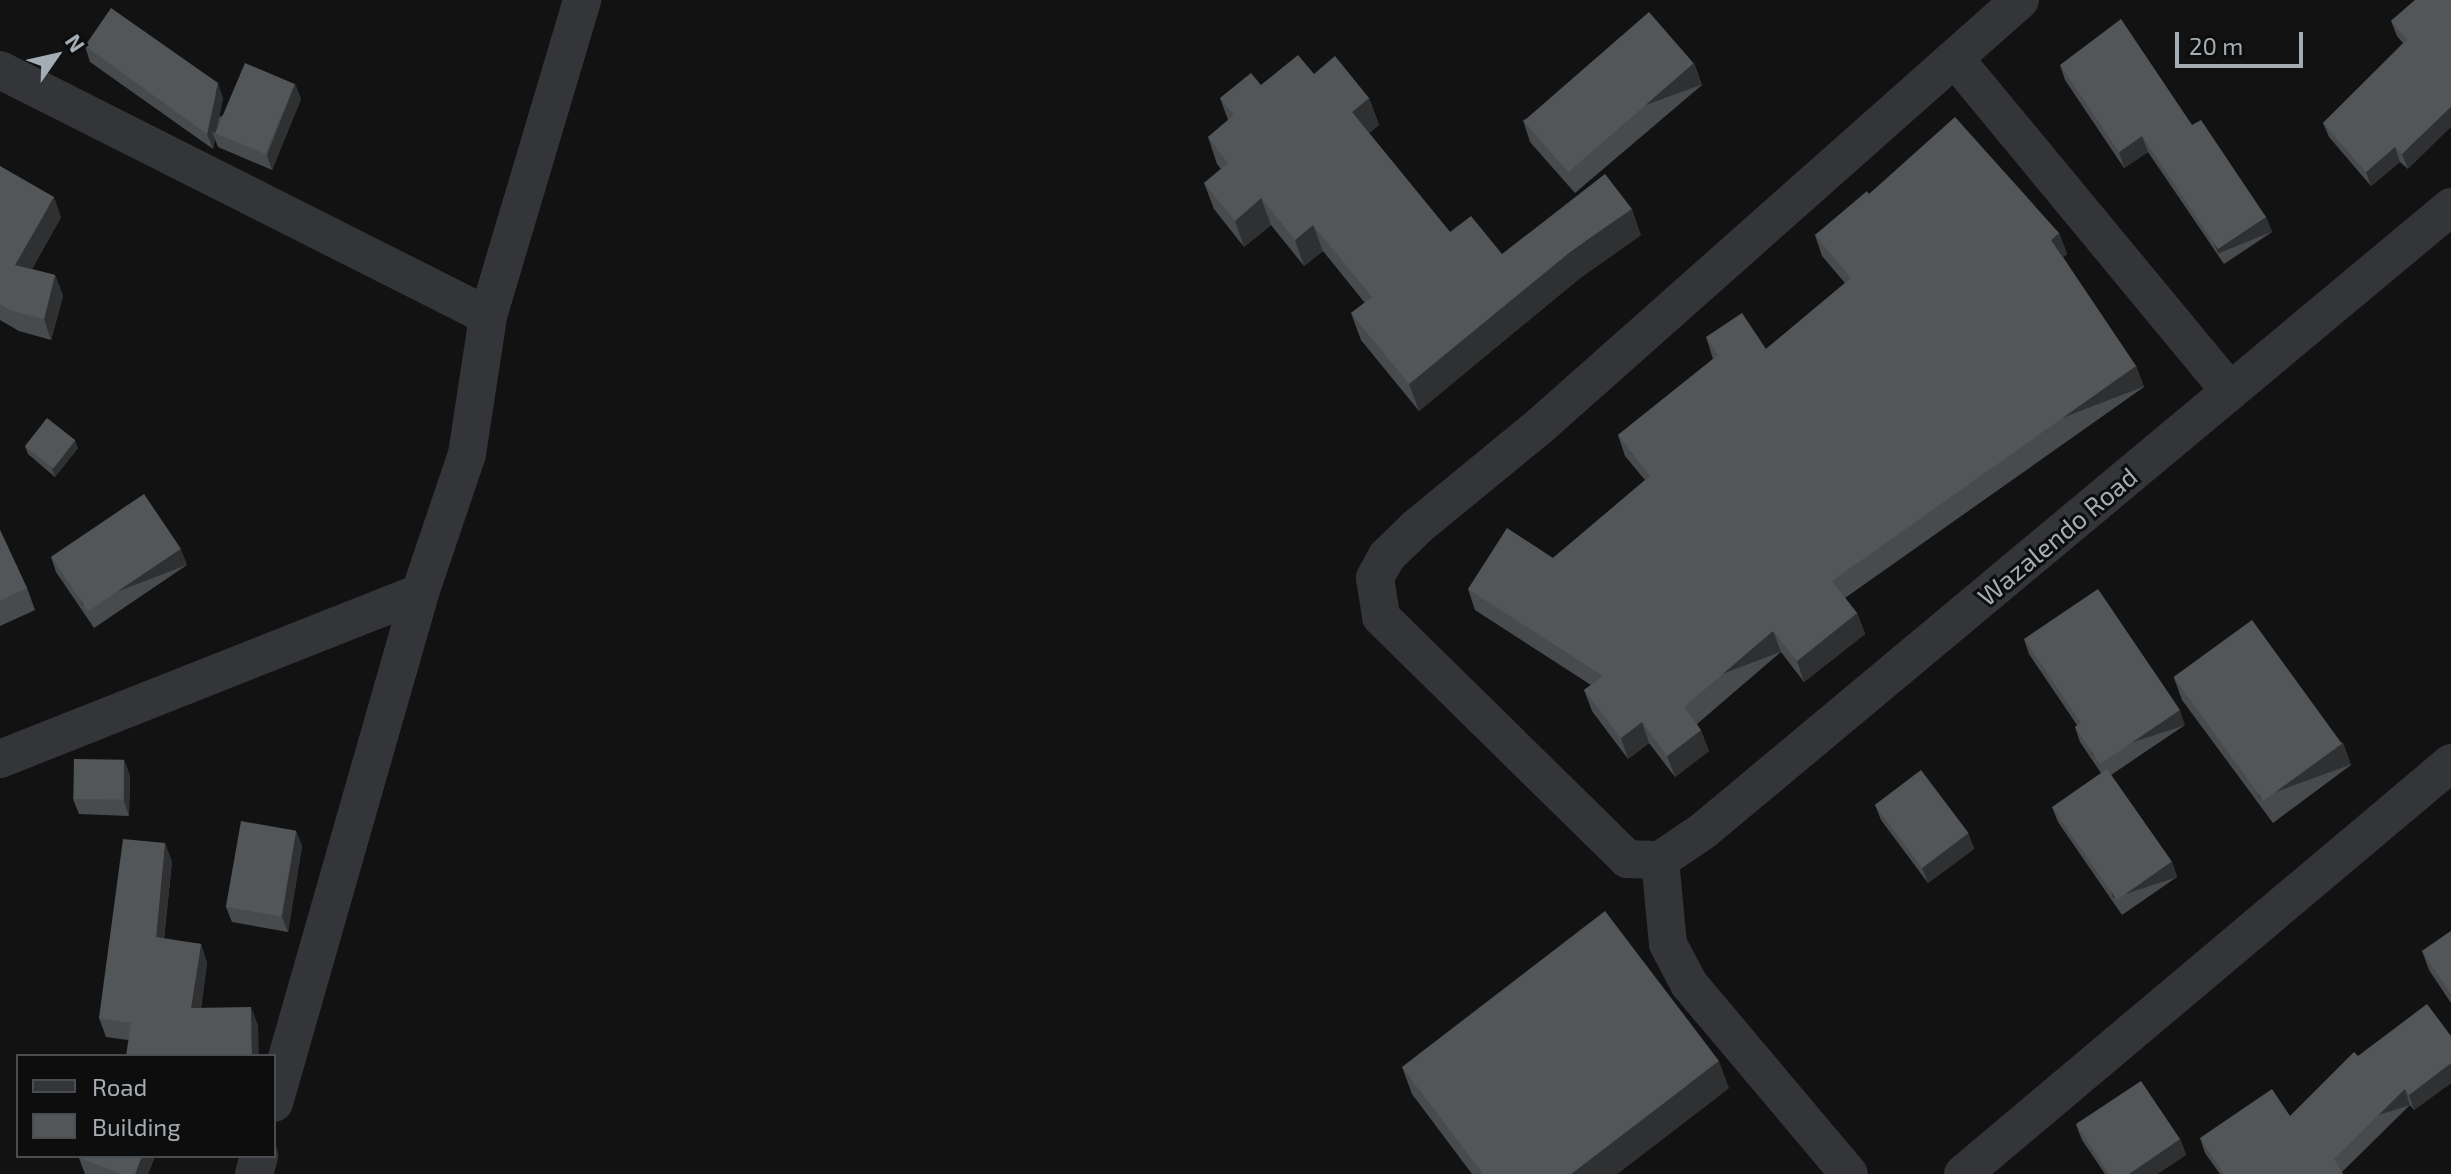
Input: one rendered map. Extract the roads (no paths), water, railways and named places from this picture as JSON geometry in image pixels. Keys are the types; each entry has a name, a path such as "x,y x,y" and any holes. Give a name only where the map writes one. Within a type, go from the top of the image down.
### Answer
{"street":[{"path":"276,1096 420,593 467,454 488,316 582,0"},
{"path":"1849,1174 1689,984 1668,944 1660,860 1627,859 1441,680 1381,617 1375,578 1387,556 1417,527 1541,425 1956,60 2020,0"},
{"path":"1956,60 2230,391"},
{"path":"0,70 488,316"},
{"name":"Wazalendo Road","path":"1660,860 1703,831 2451,207"},
{"path":"0,759 420,593"},
{"path":"1963,1174 2451,763"}]}
